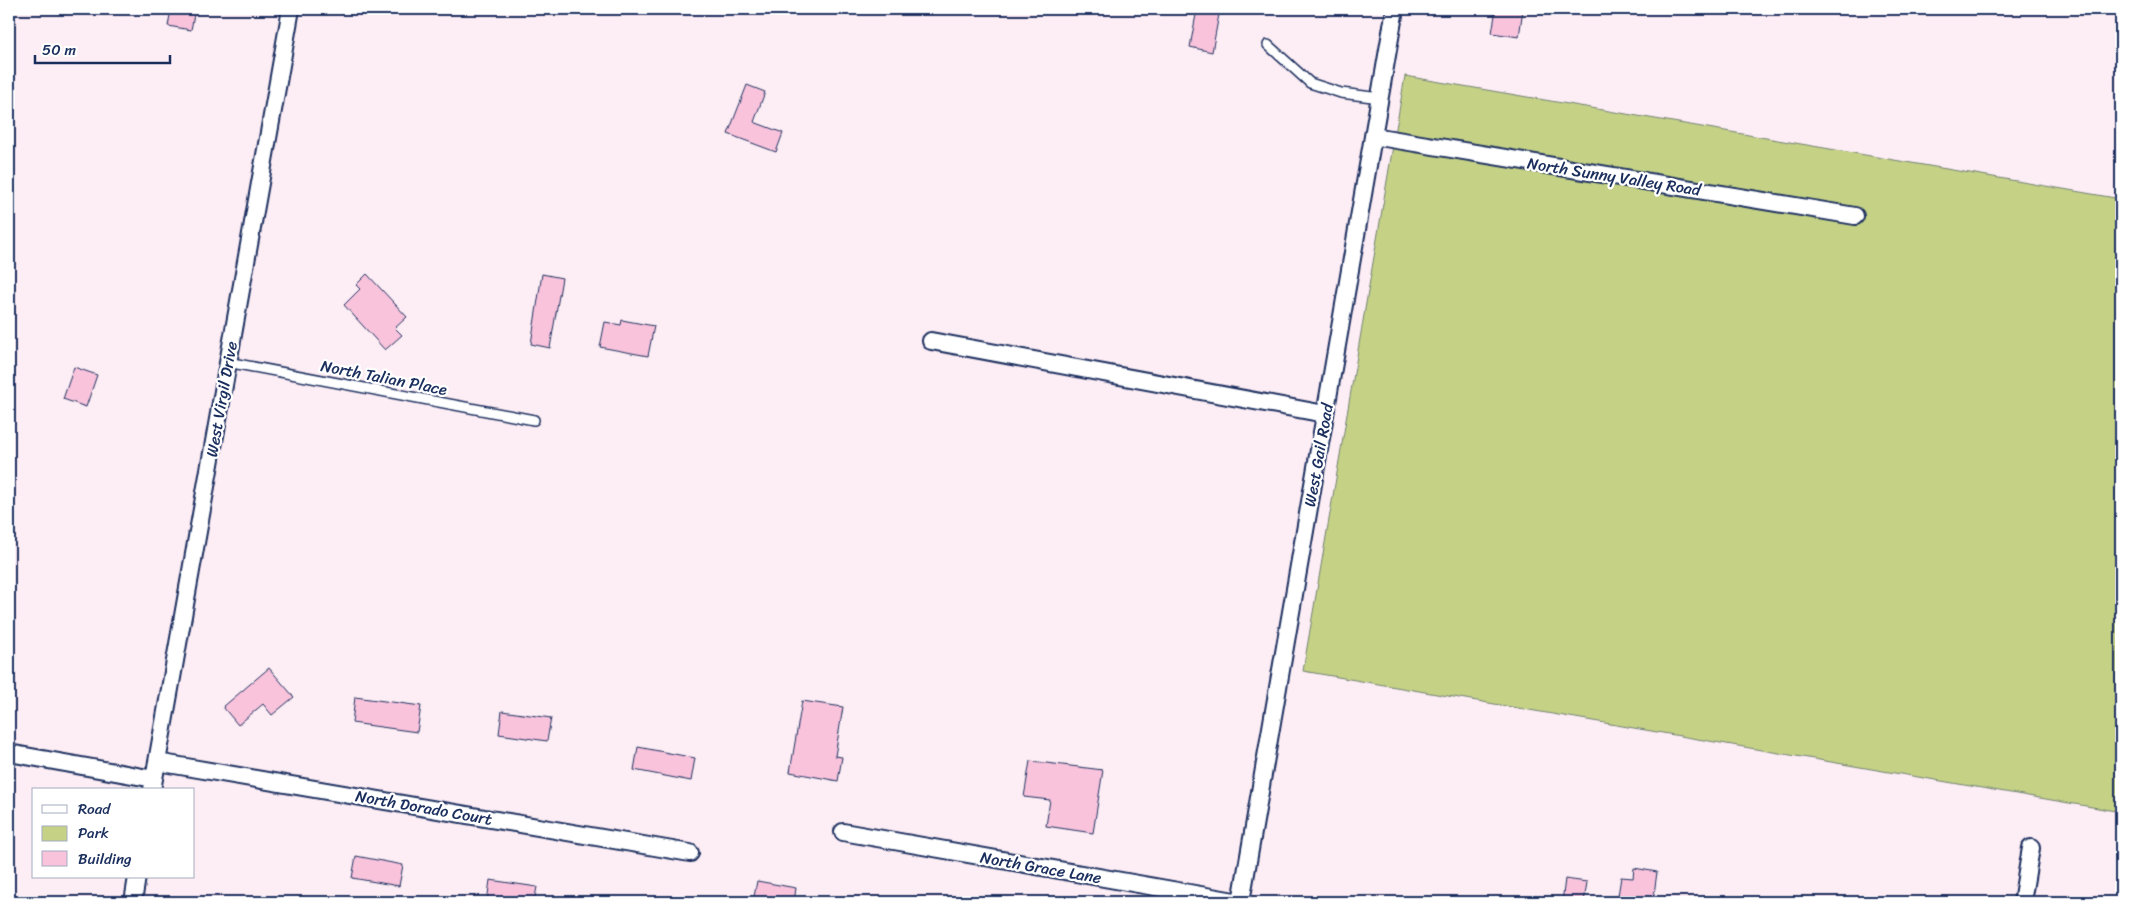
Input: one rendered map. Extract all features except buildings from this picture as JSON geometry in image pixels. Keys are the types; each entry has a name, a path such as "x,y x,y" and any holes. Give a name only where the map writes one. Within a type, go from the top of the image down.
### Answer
{"street":[{"name":"West Virgil Drive","path":"153,784 291,9"},
{"name":"West Gail Road","path":"1240,902 1395,9"},
{"name":"North Sunny Valley Road","path":"1373,136 1855,216"},
{"path":"931,341 1325,414"},
{"path":"9,753 153,784"},
{"name":"North Dorado Court","path":"157,762 690,853"},
{"name":"North Grace Lane","path":"842,832 1240,902"},
{"path":"2022,902 2031,848"},
{"path":"133,902 137,878"}],"lane":[{"path":"1268,45 1310,83 1341,93 1380,98"},
{"name":"North Talian Place","path":"227,362 534,420"}],"green space":[{"path":"1405,76 2121,199 2121,812 1303,671"}]}
